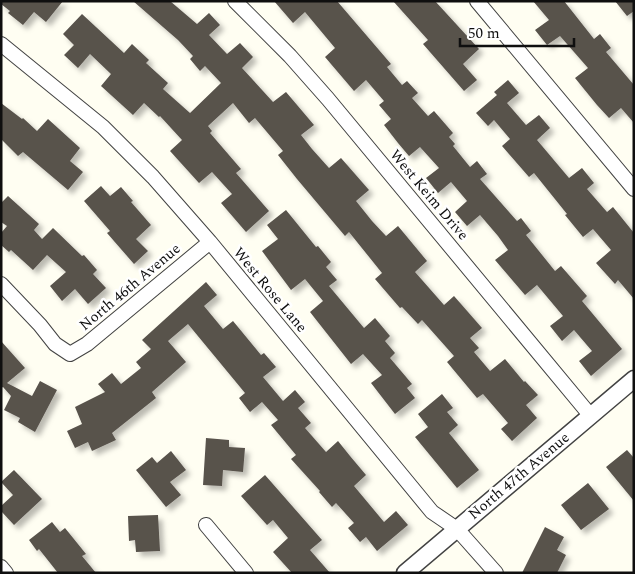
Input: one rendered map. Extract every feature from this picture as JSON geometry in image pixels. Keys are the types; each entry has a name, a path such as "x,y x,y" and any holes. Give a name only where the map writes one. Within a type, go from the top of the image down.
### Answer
{"street":[{"name":"West Keim Drive","path":"236,1 290,56 328,99 590,415"},
{"path":"477,1 634,189"},
{"name":"West Rose Lane","path":"1,44 103,127 154,177 210,242 432,512 457,529 496,573"},
{"name":"North 46th Avenue","path":"3,289 40,325 55,344 70,354 87,344 210,242"},
{"name":"North 47th Avenue","path":"405,573 634,379"},
{"path":"206,525 246,573"},
{"path":"1,566 6,573"}],"building":[{"path":"1,1 63,1 46,22 34,12 23,25 8,13 10,11 1,4"},
{"path":"133,1 170,1 197,24 209,13 220,25 209,35 227,54 240,43 253,57 242,68 273,102 286,92 314,125 301,135 312,149 329,168 341,158 369,190 356,201 372,221 386,236 398,226 427,261 415,272 444,305 454,296 482,328 470,338 479,348 474,352 490,371 505,359 524,382 538,395 526,405 537,418 512,441 501,429 508,423 483,394 477,398 447,362 454,356 422,320 418,324 402,307 400,308 375,279 382,273 349,232 345,236 297,179 278,155 283,151 255,118 249,123 233,103 208,126 212,131 210,133 241,169 236,173 269,211 246,232 221,203 232,194 212,172 199,183 170,151 182,140 160,116 144,103 133,115 101,86 111,74 90,54 78,68 64,55 74,45 63,34 82,14 124,53 132,44 149,60 146,63 168,83 163,89 190,113 221,83 205,66 200,71 190,59 193,56 178,40"},
{"path":"274,1 337,1 391,64 387,67 402,85 407,81 418,93 412,98 428,116 434,111 453,133 449,137 455,144 453,146 470,167 477,161 487,174 480,179 517,221 521,218 531,231 526,235 555,271 561,266 587,296 582,301 622,349 591,376 579,361 592,351 574,330 562,341 550,326 563,316 537,285 525,295 495,260 508,250 480,215 467,226 455,212 467,201 451,182 438,193 426,178 439,168 420,147 409,156 398,143 384,125 391,119 379,105 384,101 366,80 354,91 325,57 335,48 305,12 293,23"},
{"path":"393,1 435,1 479,49 463,64 477,80 464,91 423,44 428,40"},
{"path":"533,1 564,1 594,39 600,34 611,48 606,52 634,85 634,123 621,108 609,118 597,105 575,78 588,68 560,36 547,45 535,30 549,20"},
{"path":"615,1 634,1 634,11 627,16"},
{"path":"508,80 519,93 507,103 526,125 539,115 550,128 537,140 569,178 582,168 594,183 587,189 607,212 613,207 634,233 634,299 618,280 615,284 596,263 611,250 593,229 583,237 534,173 529,177 502,146 510,139 494,120 488,126 476,113 497,95 494,92"},
{"path":"1,103 23,118 37,131 48,119 80,148 70,161 83,172 68,190 23,152 18,156 1,139"},
{"path":"101,186 110,196 121,187 151,225 136,239 148,251 134,264 107,233 110,231 84,201"},
{"path":"8,196 39,224 34,230 42,239 53,228 82,256 84,255 97,270 93,274 106,288 88,304 75,289 62,301 50,286 66,272 47,255 33,270 11,250 9,252 1,245 1,233 7,226 1,222 1,203"},
{"path":"286,210 316,247 318,246 331,262 326,267 337,280 329,286 364,328 375,318 390,336 385,341 395,353 390,358 412,384 407,388 415,398 395,414 371,383 382,375 363,354 351,364 310,312 323,301 305,279 291,290 262,251 278,239 267,225"},
{"path":"206,282 217,295 204,306 223,329 233,321 261,355 264,353 276,367 263,377 283,401 295,390 305,402 298,408 311,423 305,428 326,452 338,441 366,475 354,486 384,522 396,511 408,525 377,551 366,537 360,542 348,528 354,523 336,503 332,507 291,459 296,455 271,425 278,420 262,402 250,412 239,398 245,393 188,324 168,341 186,362 152,392 156,398 112,433 116,440 92,451 88,442 75,448 67,431 82,424 75,407 105,392 98,384 112,373 121,384 141,368 136,362 151,349 142,340"},
{"path":"1,341 25,368 7,383 32,396 40,381 57,390 35,432 18,422 20,418 4,410 11,396 3,387 1,388"},
{"path":"442,394 453,408 447,412 458,425 449,433 479,470 457,488 415,437 428,427 418,414"},
{"path":"206,438 229,440 229,447 245,448 243,472 223,470 222,486 203,485"},
{"path":"627,450 634,458 634,501 606,467"},
{"path":"171,451 186,470 170,482 181,495 166,507 136,470 152,457 157,463"},
{"path":"14,470 42,499 14,525 1,511 1,506 13,495 1,482"},
{"path":"265,475 322,540 310,550 330,573 292,573 273,552 288,538 273,520 267,525 241,496"},
{"path":"588,483 609,509 581,530 561,505"},
{"path":"158,515 160,551 136,552 135,540 129,541 128,516"},
{"path":"52,522 60,532 65,528 86,554 82,556 96,573 58,573 39,549 37,551 29,540"},
{"path":"545,527 564,537 557,550 566,555 557,573 522,573"}]}
